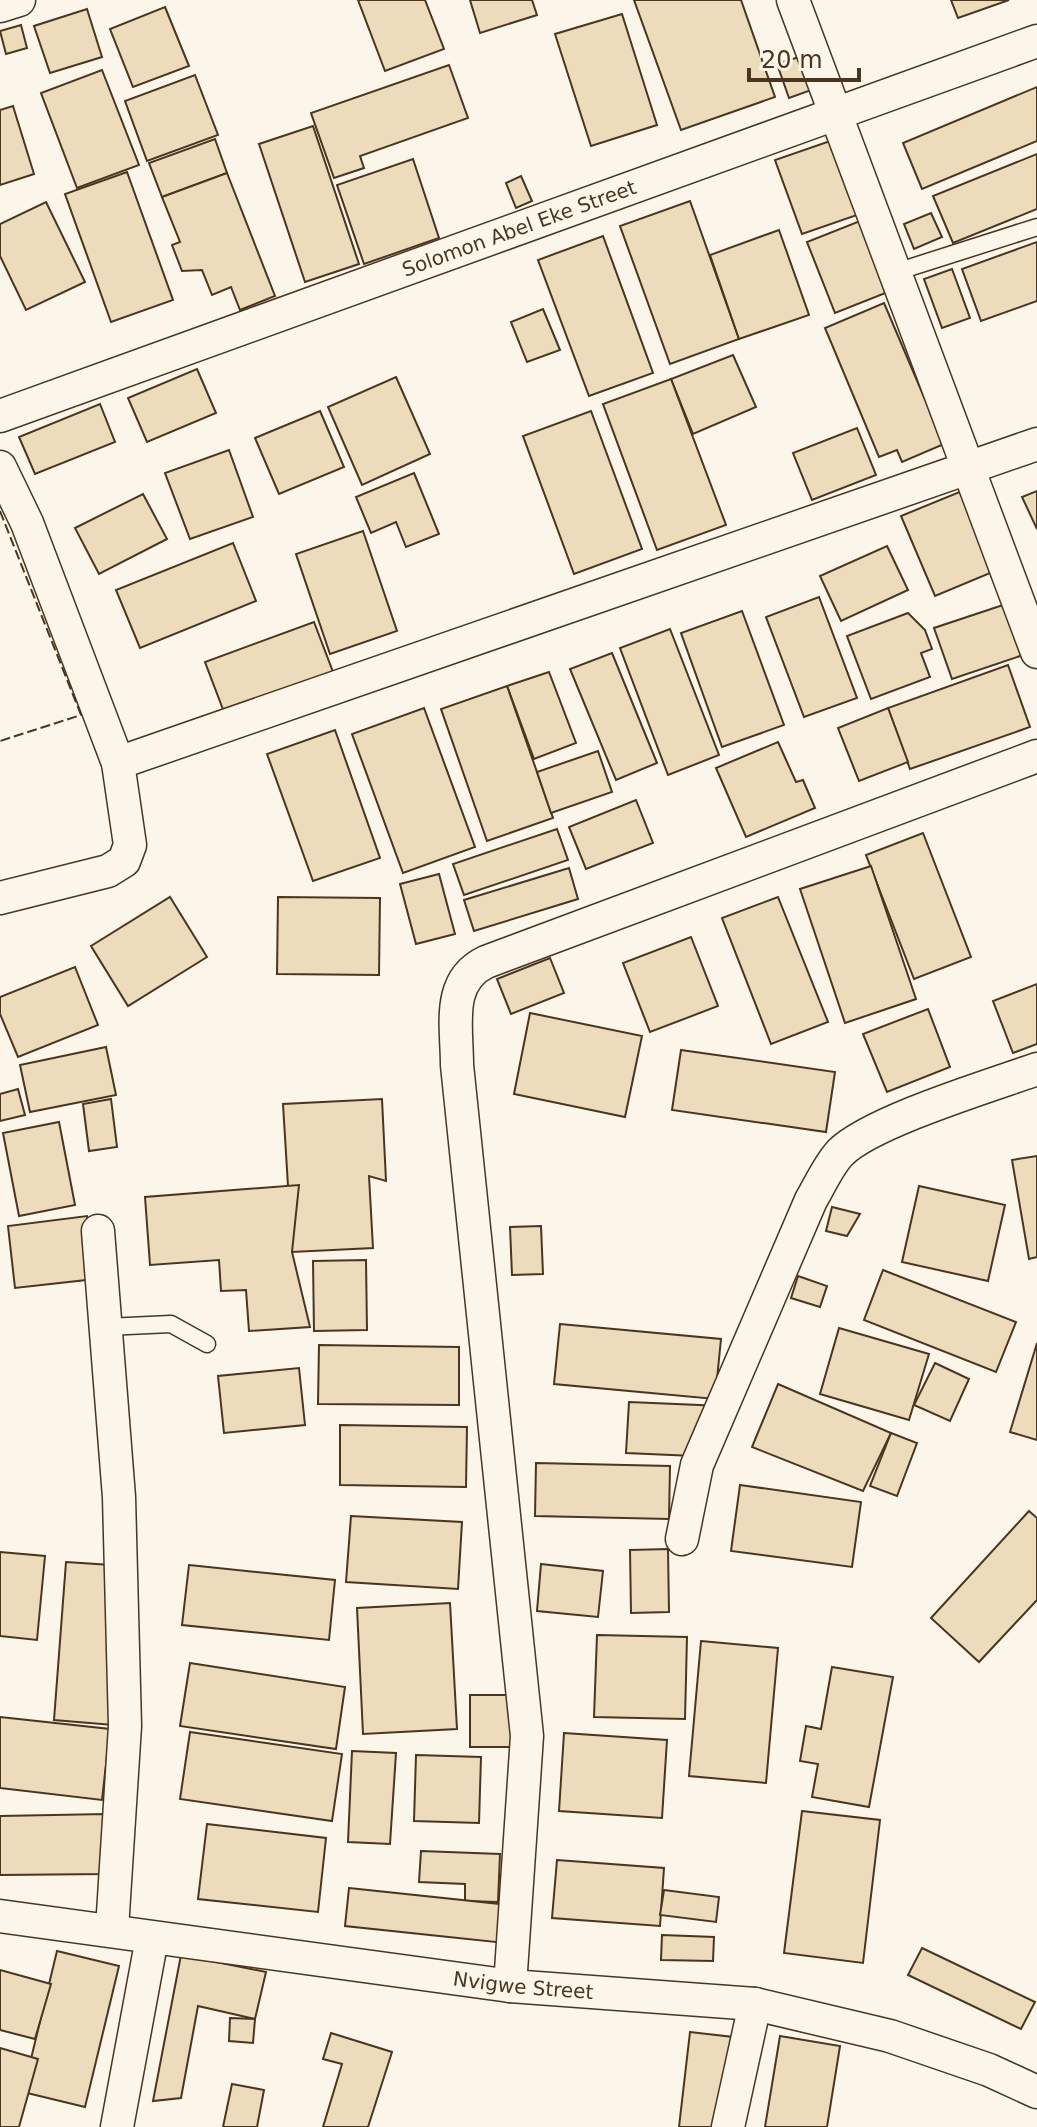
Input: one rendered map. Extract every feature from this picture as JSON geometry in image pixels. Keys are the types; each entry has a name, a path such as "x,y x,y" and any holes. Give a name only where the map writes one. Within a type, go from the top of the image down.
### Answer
{"street":[{"path":"0,6 19,0"},
{"path":"793,0 1037,652"},
{"name":"Solomon Abel Eke Street","path":"0,416 1037,41"},
{"path":"118,763 1037,444"},
{"path":"0,467 27,523 118,763 130,845 124,861 108,871 0,898"},
{"path":"510,1986 527,1736 457,1065 458,994 463,978 486,962 1037,756"},
{"path":"682,1539 697,1465 811,1200 831,1165 854,1142 912,1115 1037,1069"},
{"path":"98,1231 119,1497 125,1726 112,1929"},
{"name":"Nvigwe Street","path":"0,1916 510,1986 755,2004 890,2036 989,2070 1037,2092"},
{"path":"117,2127 152,1938"},
{"path":"728,2127 755,2004"}],"lane":[{"path":"893,273 1037,227"},
{"path":"106,1327 171,1324 207,1344"}],"building":[{"path":"358,0 425,0 444,49 385,71"},
{"path":"470,0 532,0 537,15 480,33"},
{"path":"634,0 741,0 775,97 681,130"},
{"path":"951,0 1009,0 958,18"},
{"path":"165,7 189,66 133,87 110,29"},
{"path":"87,9 102,57 50,73 34,26"},
{"path":"622,14 657,125 591,146 555,34"},
{"path":"21,25 27,48 6,54 0,31"},
{"path":"805,55 817,88 789,98 777,64"},
{"path":"449,65 468,118 360,156 364,168 334,178 311,113"},
{"path":"102,70 139,165 77,188 41,93"},
{"path":"195,75 218,135 147,161 125,101"},
{"path":"1037,87 1037,141 922,189 903,143"},
{"path":"13,106 34,174 0,185 0,110"},
{"path":"313,126 359,264 305,282 259,144"},
{"path":"215,139 227,173 162,197 149,163"},
{"path":"833,140 860,214 802,234 775,160"},
{"path":"1037,154 1037,209 953,243 933,196"},
{"path":"413,159 439,238 364,264 337,185"},
{"path":"127,172 173,300 111,322 65,194"},
{"path":"227,173 275,296 240,310 231,287 212,295 202,270 182,271 172,245 180,242 162,197"},
{"path":"521,176 532,201 516,208 506,183"},
{"path":"690,201 739,339 670,364 620,226"},
{"path":"46,202 85,282 26,310 0,256 0,224"},
{"path":"931,213 942,237 914,249 904,224"},
{"path":"860,221 888,292 835,313 807,242"},
{"path":"779,230 809,315 739,339 710,255"},
{"path":"603,236 653,373 589,396 538,260"},
{"path":"1037,242 1037,301 981,321 962,269"},
{"path":"952,269 970,318 942,328 924,279"},
{"path":"884,303 944,444 902,462 897,450 879,457 825,328"},
{"path":"543,309 560,350 527,362 511,322"},
{"path":"733,355 756,407 693,434 671,379"},
{"path":"197,369 216,413 147,442 128,398"},
{"path":"396,377 430,454 362,485 328,407"},
{"path":"671,379 726,525 657,550 603,404"},
{"path":"100,404 115,442 35,474 19,437"},
{"path":"320,411 344,467 279,494 255,438"},
{"path":"591,411 642,549 574,574 523,436"},
{"path":"857,428 876,475 812,500 793,453"},
{"path":"229,450 253,517 190,539 165,473"},
{"path":"414,473 439,534 406,547 396,522 371,533 356,497"},
{"path":"962,491 995,571 935,596 901,516"},
{"path":"1037,491 1037,529 1022,497"},
{"path":"143,494 167,539 99,574 75,528"},
{"path":"363,531 397,631 330,654 296,554"},
{"path":"233,543 256,601 140,648 116,590"},
{"path":"887,546 908,590 841,621 820,576"},
{"path":"819,597 857,698 804,717 766,617"},
{"path":"1009,603 1026,654 952,679 934,628"},
{"path":"742,611 784,725 722,747 681,633"},
{"path":"908,613 925,630 932,649 921,653 930,677 871,699 847,636"},
{"path":"314,622 333,672 224,712 205,662"},
{"path":"670,629 719,755 668,775 620,648"},
{"path":"612,653 657,763 616,780 570,669"},
{"path":"1008,665 1030,727 910,769 888,708"},
{"path":"549,672 576,743 534,759 507,686"},
{"path":"507,686 553,818 487,841 441,709"},
{"path":"424,708 475,847 403,873 352,734"},
{"path":"888,708 908,762 859,781 838,728"},
{"path":"335,730 380,858 313,881 267,754"},
{"path":"778,742 796,782 803,780 815,808 746,837 716,768"},
{"path":"598,751 612,792 551,813 537,772"},
{"path":"636,800 653,843 586,869 569,827"},
{"path":"557,829 568,860 464,895 453,864"},
{"path":"923,833 971,957 914,979 866,855"},
{"path":"871,866 916,999 845,1023 800,889"},
{"path":"569,868 578,899 474,931 464,900"},
{"path":"439,874 455,934 416,944 400,884"},
{"path":"170,897 207,957 128,1006 91,946"},
{"path":"278,897 380,898 379,975 277,974"},
{"path":"778,897 828,1022 771,1044 722,918"},
{"path":"691,937 718,1006 650,1032 623,963"},
{"path":"550,958 564,993 511,1014 497,979"},
{"path":"75,967 98,1025 18,1057 0,1014 0,997"},
{"path":"1037,984 1037,1044 1013,1053 993,1001"},
{"path":"928,1009 950,1067 887,1092 863,1034"},
{"path":"530,1013 642,1036 625,1117 514,1094"},
{"path":"106,1047 116,1095 30,1112 20,1065"},
{"path":"681,1050 835,1072 826,1132 672,1110"},
{"path":"18,1089 25,1115 0,1121 0,1094"},
{"path":"111,1099 117,1147 89,1151 83,1104"},
{"path":"382,1099 386,1181 369,1176 373,1248 292,1252 283,1104"},
{"path":"59,1122 75,1205 19,1216 3,1133"},
{"path":"1037,1156 1037,1257 1029,1259 1012,1160"},
{"path":"299,1185 292,1252 310,1327 249,1331 246,1290 221,1291 219,1260 150,1265 145,1197"},
{"path":"919,1186 1005,1205 988,1281 902,1262"},
{"path":"832,1207 860,1214 847,1236 826,1231"},
{"path":"87,1216 95,1279 15,1288 8,1226"},
{"path":"541,1226 543,1274 512,1275 510,1227"},
{"path":"366,1260 367,1330 314,1331 313,1261"},
{"path":"883,1270 1016,1322 996,1372 864,1320"},
{"path":"798,1276 827,1286 820,1307 791,1298"},
{"path":"560,1324 721,1339 715,1399 554,1384"},
{"path":"839,1328 929,1354 909,1420 820,1394"},
{"path":"1037,1343 1037,1440 1010,1432"},
{"path":"319,1345 459,1347 459,1405 318,1404"},
{"path":"935,1363 969,1379 950,1421 914,1405"},
{"path":"299,1368 305,1425 224,1433 218,1376"},
{"path":"778,1384 891,1433 863,1491 752,1447"},
{"path":"629,1402 722,1406 694,1456 626,1453"},
{"path":"340,1425 467,1427 466,1487 340,1485"},
{"path":"891,1433 917,1443 897,1496 870,1486"},
{"path":"536,1463 670,1466 669,1519 535,1516"},
{"path":"740,1485 861,1502 852,1567 731,1551"},
{"path":"1029,1511 1037,1518 1037,1600 979,1662 931,1618"},
{"path":"351,1516 462,1522 458,1589 346,1582"},
{"path":"668,1549 669,1612 631,1613 630,1550"},
{"path":"0,1552 45,1556 37,1640 0,1636"},
{"path":"66,1562 126,1566 113,1725 54,1720"},
{"path":"541,1564 603,1571 598,1617 537,1611"},
{"path":"189,1565 335,1580 329,1640 182,1625"},
{"path":"450,1603 457,1729 363,1734 357,1608"},
{"path":"597,1635 687,1637 685,1719 594,1717"},
{"path":"701,1641 778,1648 766,1783 689,1776"},
{"path":"190,1663 345,1687 336,1749 180,1726"},
{"path":"832,1667 893,1677 869,1807 812,1797 818,1764 800,1761 806,1726 821,1729"},
{"path":"470,1695 515,1695 515,1747 470,1747"},
{"path":"0,1717 110,1729 102,1800 0,1788"},
{"path":"190,1732 342,1754 332,1821 180,1799"},
{"path":"564,1733 667,1740 662,1818 559,1811"},
{"path":"352,1751 396,1753 390,1844 348,1842"},
{"path":"416,1755 481,1757 479,1823 414,1821"},
{"path":"802,1811 880,1820 863,1963 784,1953"},
{"path":"106,1814 107,1874 0,1875 0,1816"},
{"path":"207,1824 326,1838 318,1912 198,1899"},
{"path":"421,1851 500,1854 498,1902 465,1901 465,1884 419,1882"},
{"path":"557,1860 664,1868 660,1926 552,1918"},
{"path":"349,1888 509,1905 505,1943 345,1926"},
{"path":"664,1890 719,1897 716,1922 660,1915"},
{"path":"662,1935 714,1937 713,1961 661,1960"},
{"path":"922,1948 1035,2002 1021,2029 908,1975"},
{"path":"57,1951 119,1966 85,2107 23,2092"},
{"path":"181,1955 266,1972 255,2019 198,2006 181,2098 153,2101"},
{"path":"0,1970 51,1984 35,2039 0,2030"},
{"path":"230,2018 255,2019 253,2043 229,2041"},
{"path":"690,2032 733,2037 722,2127 679,2127"},
{"path":"331,2033 392,2052 368,2127 323,2127 342,2064 323,2059"},
{"path":"780,2036 840,2046 827,2127 765,2127"},
{"path":"0,2048 38,2059 19,2127 0,2127"},
{"path":"232,2084 264,2090 257,2127 223,2127"}],"fence":[{"path":"0,511 81,715 0,741"}]}
